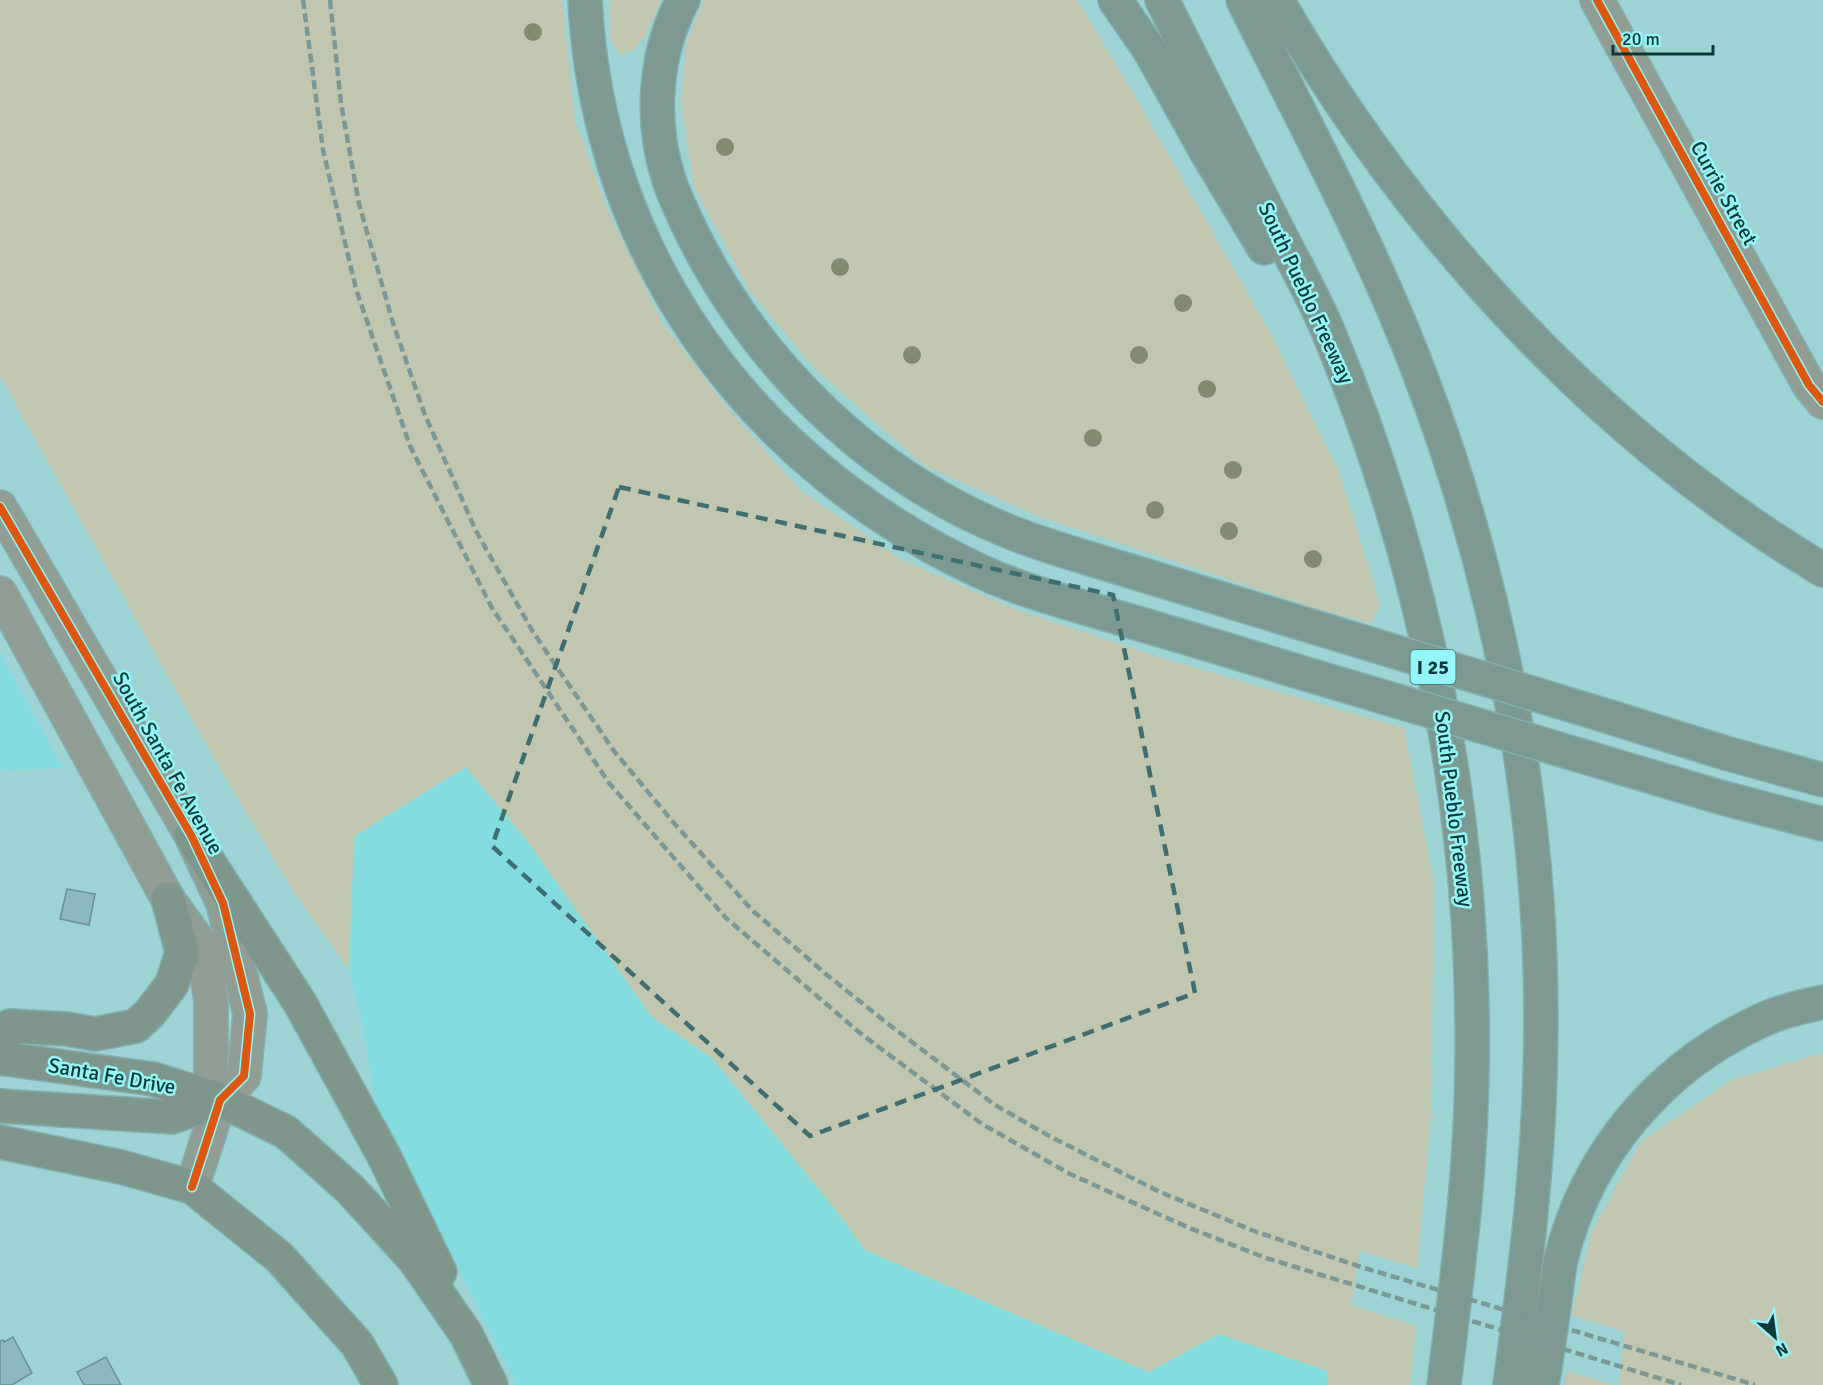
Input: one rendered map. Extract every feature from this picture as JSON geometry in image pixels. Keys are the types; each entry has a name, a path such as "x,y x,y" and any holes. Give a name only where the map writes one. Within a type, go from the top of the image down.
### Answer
{"highway":[{"path":"585,0 586,30 594,86 607,142 624,196 647,249 673,299 734,385 767,422 840,487 885,519 933,548 984,573 1036,593 1723,798 1823,824"},
{"path":"683,0 666,43 659,77 657,112 661,146 669,180 682,212 729,299 757,340 824,413 865,448 908,479 954,507 1053,548 1732,755 1823,780"},
{"path":"1115,0 1149,49 1207,153 1355,399"},
{"name":"South Pueblo Freeway","path":"1162,0 1326,327 1355,399 1384,483 1404,547 1423,622 1456,798 1471,976 1469,1155 1444,1385"},
{"path":"1243,0 1354,223 1390,300 1422,379 1475,542 1496,625 1527,802 1536,892 1540,983 1540,1073 1536,1163 1510,1385"},
{"path":"1277,0 1349,114 1402,188 1514,318 1622,422 1692,482 1744,520 1823,570"},
{"path":"1542,1385 1561,1260 1576,1212 1608,1148 1661,1086 1692,1060 1760,1021 1796,1008 1823,1002"}],"main road":[{"path":"191,835 300,1003 389,1167 440,1271 466,1334 491,1385"},
{"path":"0,1040 10,1026 66,1029 95,1034 136,1026 150,1013 172,984 182,952 168,899"},
{"name":"Santa Fe Drive","path":"0,1058 153,1079 220,1100 286,1132 350,1189 414,1259 466,1334"},
{"path":"0,1106 172,1117 220,1100"},
{"path":"0,1142 121,1167 192,1187 279,1257 357,1344 381,1385"}],"street":[{"name":"Currie Street","path":"1597,0 1809,385 1823,402"},
{"name":"South Santa Fe Avenue","path":"0,507 191,835 223,903 250,1014 244,1076 220,1100 192,1187"},
{"path":"0,592 168,899 202,946 211,1000 211,1075 220,1100"}],"highlighted area":[{"path":"619,487 1113,595 1195,993 810,1136 492,846"}],"shaded area":[{"path":"0,652 63,768 0,771"},
{"path":"466,766 528,842 652,1017 713,1058 835,1209 865,1250 1149,1372 1219,1334 1328,1371 1327,1385 517,1385 377,1108 363,1028 349,969 354,836"}],"green space":[{"path":"0,0 562,0 575,120 608,212 662,322 725,405 800,490 900,559 1017,610 1165,659 1404,728 1434,884 1431,1118 1417,1268 1360,1251 1351,1305 1417,1326 1410,1385 1327,1385 1328,1371 1219,1334 1149,1372 865,1250 835,1209 713,1059 652,1017 528,842 466,767 354,836 349,969 295,894 215,760 0,376"},
{"path":"609,0 661,0 646,35 633,51 620,55 611,41"},
{"path":"704,0 1077,0 1131,89 1274,339 1339,472 1380,606 1370,623 1312,607 1040,517 925,466 814,368 749,290 694,187 681,104 686,44"},
{"path":"1823,1053 1823,1385 1619,1385 1625,1332 1572,1315 1592,1231 1641,1141 1733,1079"},
{"path":"1567,1371 1614,1385 1564,1385"}],"building":[{"path":"67,889 95,894 89,925 60,919"},
{"path":"13,1337 32,1373 12,1385 0,1385 0,1341 4,1342"},
{"path":"106,1357 121,1385 84,1385 77,1372"}],"railway":[{"path":"303,0 323,150 356,289 410,446 492,608 609,783 726,918 860,1033 982,1124 1070,1174 1187,1227 1266,1258 1681,1385"},
{"path":"330,0 341,103 359,204 393,323 425,415 476,531 533,632 614,751 673,822 752,910 827,975 995,1105 1051,1137 1160,1192 1254,1231 1358,1266 1755,1385"}],"cycle path":[{"path":"1597,0 1809,385 1823,402"},
{"path":"0,507 191,835 223,903 250,1014 244,1076 220,1100 192,1187"}]}
